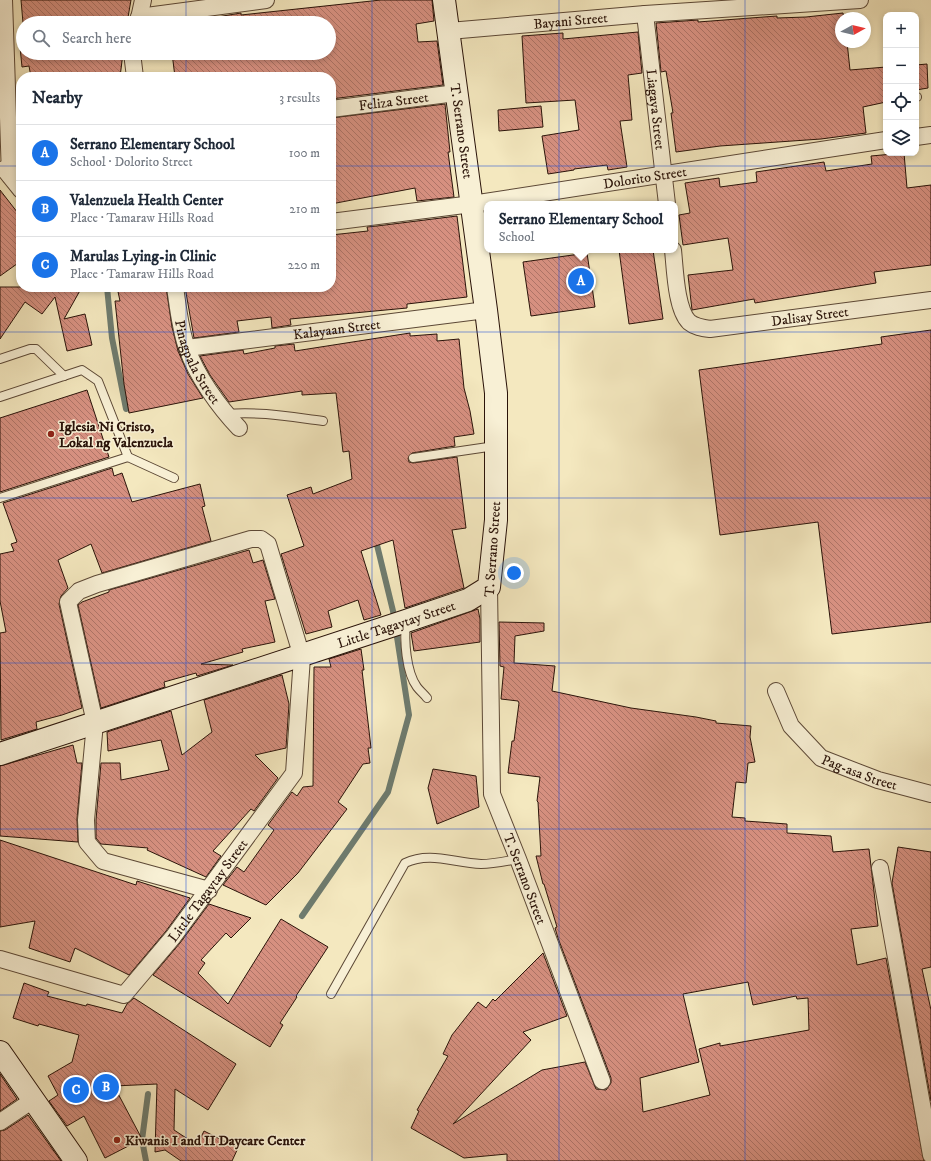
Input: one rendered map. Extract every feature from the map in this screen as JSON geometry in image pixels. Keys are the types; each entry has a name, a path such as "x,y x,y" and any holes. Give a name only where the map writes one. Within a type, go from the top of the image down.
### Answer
{"street":[{"path":"4,0 5,171 16,184"},
{"path":"139,16 143,0"},
{"path":"164,16 266,0"},
{"name":"T. Serrano Street","path":"444,0 496,393 496,520 489,587 492,794 602,1081"},
{"name":"Bayani Street","path":"449,31 645,14 860,0"},
{"name":"Liagaya Street","path":"645,14 666,201"},
{"path":"133,60 134,72"},
{"name":"Feliza Street","path":"336,108 456,93"},
{"path":"919,137 931,136"},
{"name":"Dolorito Street","path":"492,201 663,176 883,139"},
{"name":"Dolorito Street","path":"336,221 484,202"},
{"name":"Dalisay Street","path":"673,253 680,305 683,314 690,323 699,328 710,329 931,300"},
{"name":"Pinagpala Street","path":"175,292 187,348 204,382 226,414 239,428"},
{"name":"Kalayaan Street","path":"187,348 486,310"},
{"path":"209,890 103,861 86,842 86,820 94,723 68,602 79,591 97,584 251,539 261,539 268,544 302,657"},
{"name":"Little Tagaytay Street","path":"0,754 302,657 405,622 468,600 489,587"},
{"name":"Little Tagaytay Street","path":"0,959 124,995 173,938 294,773 302,657"},
{"name":"Pag-asa Street","path":"776,691 791,726 821,758 878,780 931,794"},
{"path":"880,868 931,1155"},
{"path":"0,1052 76,1161"},
{"path":"0,1122 33,1100"}],"lane":[{"path":"0,358 30,349 36,349 64,376"},
{"path":"0,397 82,370 98,381 128,458"},
{"path":"226,414 263,415 323,421"},
{"path":"413,458 496,445"},
{"path":"0,498 128,458 174,478"},
{"path":"405,622 406,648 412,678 417,687 428,698"},
{"path":"331,994 405,863 417,858 482,864 518,859"}],"building":[{"path":"21,0 131,0 128,16 22,16"},
{"path":"381,0 432,0 434,21 416,24 418,42 437,41 443,85 336,98 336,72 174,72 173,60 336,60 336,16 223,16 241,13 241,15"},
{"path":"835,14 835,48 848,48 850,70 883,67 883,103 863,107 866,133 821,139 720,146 676,152 671,113 673,113 666,71 661,72 656,23 698,20 698,22 777,16 777,18"},
{"path":"638,32 642,73 628,75 632,120 620,121 627,167 608,170 607,165 548,174 542,136 579,130 575,100 526,103 522,36 563,33 563,39"},
{"path":"21,60 122,60 121,72 30,72 29,66 22,67"},
{"path":"927,64 928,88 919,90 919,65"},
{"path":"445,104 450,152 448,152 454,197 417,201 415,188 336,203 336,117"},
{"path":"541,106 543,127 499,131 498,110"},
{"path":"871,156 904,156 907,188 931,185 931,265 874,272 876,283 755,303 754,299 692,310 688,275 733,270 728,238 683,245 679,215 690,213 685,183 719,178 720,187 757,182 756,172 824,162 826,171 872,164"},
{"path":"0,190 16,211 16,265 0,276"},
{"path":"457,216 467,297 407,304 407,308 290,319 291,325 272,328 271,317 237,321 239,332 194,338 186,292 336,292 336,234 368,231 367,227"},
{"path":"587,253 595,307 531,316 523,262"},
{"path":"619,253 653,253 663,319 629,324"},
{"path":"0,287 16,287 16,292 79,292 64,319 85,314 92,345 67,351 55,297 42,314 25,302 0,339"},
{"path":"118,292 167,292 172,327 178,351 188,374 203,398 129,413 124,384 115,301 120,301"},
{"path":"931,330 931,622 832,634 818,522 720,535 699,370 882,344 881,337"},
{"path":"410,333 410,336 437,334 437,341 459,339 464,388 474,434 454,437 455,446 412,453 408,458 409,462 413,463 457,457 466,528 452,530 464,588 405,608 393,540 361,551 381,615 364,620 358,600 328,611 332,627 306,634 281,554 304,546 287,495 311,487 313,494 352,479 349,451 343,452 336,393 302,395 302,391 229,402 210,375 200,356 243,350 244,354 275,348 275,346 294,344 295,351"},
{"name":"Iglesia Ni Cristo, Lokal ng Valenzuela","path":"87,390 109,457 0,492 0,418"},
{"path":"112,468 114,476 122,473 132,502 200,484 205,506 202,507 211,541 102,573 91,544 58,560 68,588 61,596 59,604 82,708 36,722 37,729 1,740 0,633 6,632 0,601 0,554 14,551 11,544 17,542 3,503"},
{"path":"249,550 253,563 263,560 275,599 265,601 275,642 242,649 243,652 201,664 233,665 197,676 196,673 164,682 165,687 101,708 78,605 82,602 109,592 109,590"},
{"path":"478,609 480,619 480,642 414,651 411,633"},
{"path":"499,622 544,623 544,631 515,636 514,663 555,666 552,691 631,708 696,717 716,721 716,723 751,726 750,737 755,762 748,763 746,783 736,782 732,817 745,818 745,821 787,824 787,833 831,836 833,852 869,849 878,926 851,929 857,965 886,958 924,1161 507,1161 507,1154 464,1158 411,1128 419,1111 417,1110 448,1056 443,1054 452,1035 478,1002 486,1008 493,999 495,1001 543,953 567,1016 523,1032 531,1040 453,1124 542,1070 585,1062 596,1089 606,1090 611,1083 611,1078 558,938 555,928 557,927 543,884 536,856 541,856 537,801 540,777 508,773 519,703 518,701 501,699 504,667 500,666","holes":["748,982 753,1005 796,996 797,999 808,998 809,1030 720,1046 720,1043 699,1049 710,1095 643,1112 640,1078 699,1062 683,994"]},
{"path":"361,649 371,748 368,748 370,763 363,764 338,802 347,809 298,873 266,905 223,885 237,867 244,872 274,830 268,825 292,792 297,796 303,787 313,786 314,667 331,667 329,659"},
{"path":"282,675 289,704 286,748 255,755 278,778 254,811 251,809 213,851 221,856 206,877 147,850 148,848 101,844 96,838 96,820 101,763 120,763 121,780 169,770 161,740 108,751 107,732 171,711 182,755 212,732 204,700"},
{"path":"73,745 77,763 82,763 77,819 78,842 0,836 0,766"},
{"path":"433,769 476,776 479,807 437,824 428,788"},
{"path":"0,840 136,885 137,881 190,898 166,931 129,975 75,948 70,962 29,948 35,921 0,927"},
{"path":"898,847 931,852 931,967 922,969 931,1010 931,1101 892,883"},
{"path":"209,904 251,918 231,938 226,933 201,960 205,963 198,973 228,1004 281,919 328,947 280,1023 283,1025 270,1047 153,975 180,943"},
{"path":"24,983 49,992 47,996 122,1013 127,1004 134,998 236,1064 208,1110 175,1089 174,1130 197,1145 204,1131 238,1148 232,1161 181,1161 165,1150 155,1152 157,1084 114,1086 142,1139 105,1158 84,1116 67,1126 49,1101 58,1095 48,1076 72,1062 79,1035 39,1024 38,1026 13,1018"},
{"path":"0,1074 17,1099 0,1111"},
{"path":"28,1115 61,1161 0,1161 0,1131 5,1130"}],"waterway":[{"path":"107,292 112,338 126,409"},
{"path":"302,916 388,792 409,715 393,611 377,545"},
{"path":"146,1161 142,1140 148,1094"}],"place":[{"name":"Serrano Elementary School","path":"581,281"},
{"name":"Iglesia Ni Cristo, Lokal ng Valenzuela","path":"51,434"},
{"name":"Valenzuela Health Center","path":"106,1087"},
{"name":"Marulas Lying-in Clinic","path":"76,1090"},
{"name":"Kiwanis I and II Daycare Center","path":"117,1140"}]}
